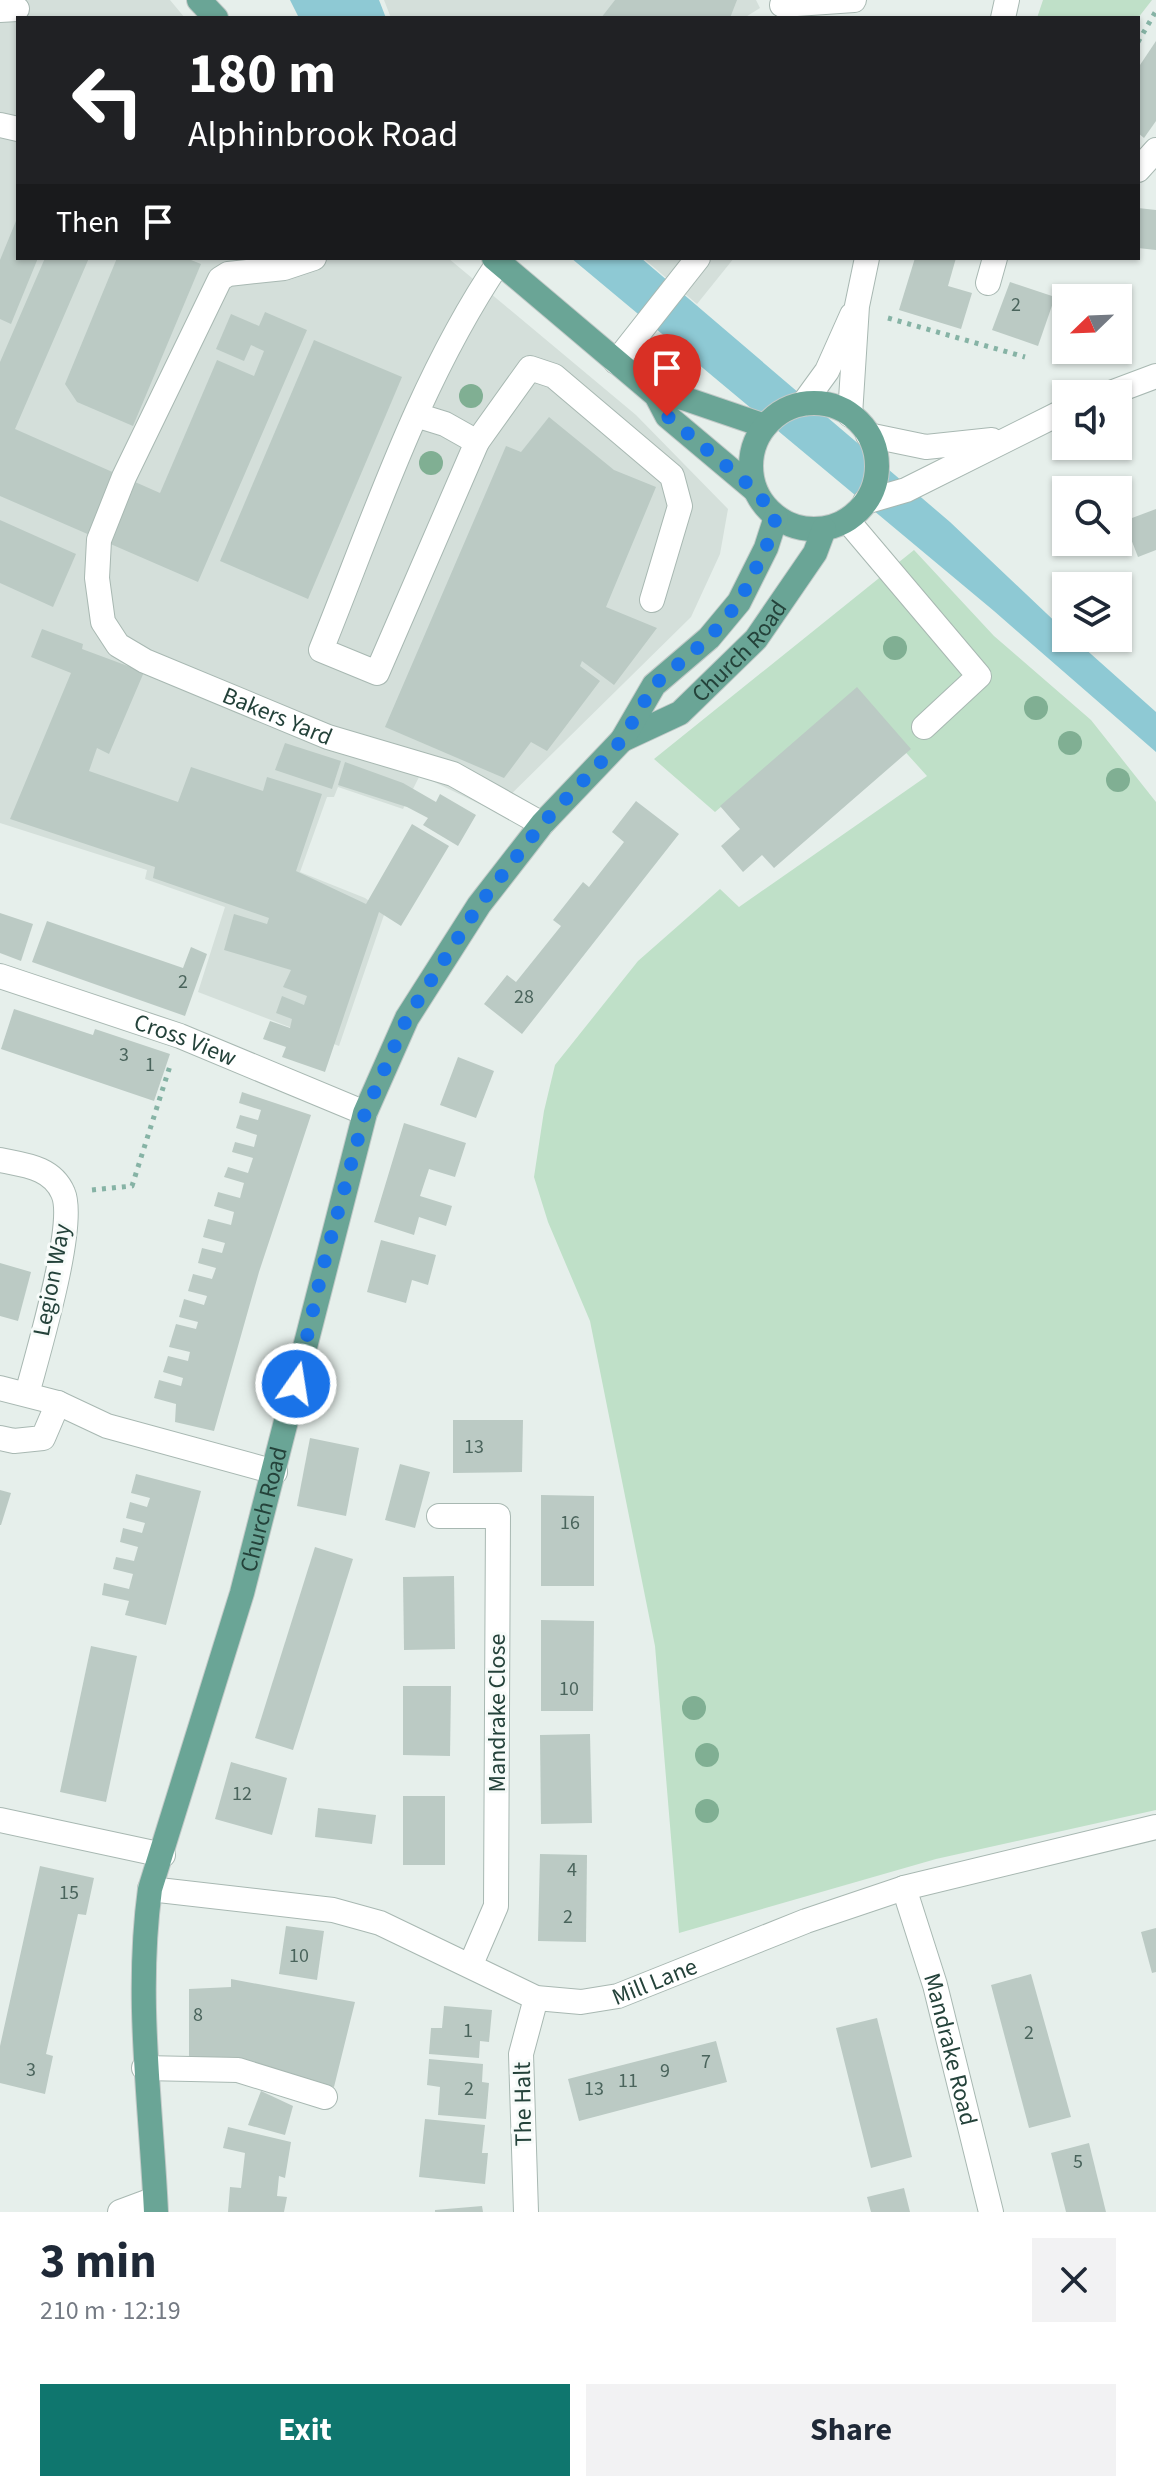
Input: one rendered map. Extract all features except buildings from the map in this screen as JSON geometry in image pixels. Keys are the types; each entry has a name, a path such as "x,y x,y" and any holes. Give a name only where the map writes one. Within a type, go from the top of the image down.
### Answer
{"main road":[{"path":"199,0 214,16"},
{"path":"496,260 656,395 667,416 755,490 776,517 807,529 824,529 847,520 865,502 876,477 876,459 868,435 850,415 828,405 803,404 789,409 765,426 752,457 755,490"},
{"path":"656,395 683,398 765,426"},
{"name":"Church Road","path":"156,2206 144,2068 144,1937 150,1889 163,1855 275,1472 323,1267 365,1113 407,1018 439,964 542,824 622,740 654,685 709,638 739,602 762,556 776,517"},
{"name":"Church Road","path":"622,740 680,713 756,639 815,553 824,529"}],"street":[{"path":"783,8 854,0"},
{"name":"Bakers Yard","path":"308,260 284,268 228,274 220,279 124,477 99,540 97,578 103,622 118,645 145,661 328,737 453,774 542,824"},
{"path":"496,260 463,315 416,415 321,650 377,673 477,442 530,368 554,376 672,476 680,506 652,600"},
{"path":"616,362 697,260"},
{"path":"850,415 857,306 867,260"},
{"path":"988,283 994,260"},
{"path":"803,404 827,371 857,306"},
{"path":"1132,385 1156,376"},
{"path":"416,415 445,424 477,442"},
{"path":"865,502 906,490 1052,417"},
{"path":"868,435 926,447 956,446 1011,437"},
{"path":"847,520 979,676 924,727"},
{"name":"Cross View","path":"0,976 180,1036 365,1113"},
{"name":"Legion Way","path":"0,1160 44,1170 63,1193 67,1216 50,1304 27,1394"},
{"path":"0,1388 58,1403 107,1426 275,1472"},
{"path":"0,1438 14,1441 43,1438 58,1403"},
{"name":"Mandrake Close","path":"439,1516 498,1516 496,1906 471,1964"},
{"path":"0,1820 163,1855"},
{"name":"Mill Lane","path":"150,1889 333,1910 380,1923 471,1964 536,1998 581,2002 618,1996 806,1921 904,1888 1156,1827"},
{"name":"Mandrake Road","path":"904,1888 935,1985 991,2212"},
{"name":"The Halt","path":"526,2212 521,2054 536,1998"},
{"path":"144,2068 238,2070 325,2097"},
{"path":"120,2212 156,2206"}],"path":[{"path":"1140,39 1156,11"},
{"path":"857,306 907,326 1025,357"},
{"path":"63,1193 132,1186 180,1036"}],"shaded area":[{"path":"0,0 170,0 183,16 16,16 16,260 450,260 636,415 728,509 720,554 691,617 494,811 420,775 403,809 338,787 334,797 327,797 300,872 365,898 385,912 339,1046 198,992 225,907 145,879 147,870 0,823"},
{"path":"384,0 756,0 760,8 747,16 390,16"},
{"path":"645,260 732,260 697,304"}],"green space":[{"path":"1043,0 1152,0 1140,16 1038,16"},
{"path":"914,550 994,636 1091,720 1156,802 1156,1810 936,1859 679,1933 655,1646 590,1321 548,1222 534,1177 544,1111 555,1065 638,961 720,889 739,907 927,776 854,695 715,812 654,759"}],"water":[{"path":"290,0 379,0 385,16 298,16"},
{"path":"573,260 643,260 950,522 1052,619 1052,652 1089,652 1156,712 1156,752 994,611"}],"route":[{"path":"296,1384 323,1267 365,1113 407,1018 479,905 542,824 622,740 654,685 709,638 739,602 766,548 776,517 755,490 667,416"}]}
